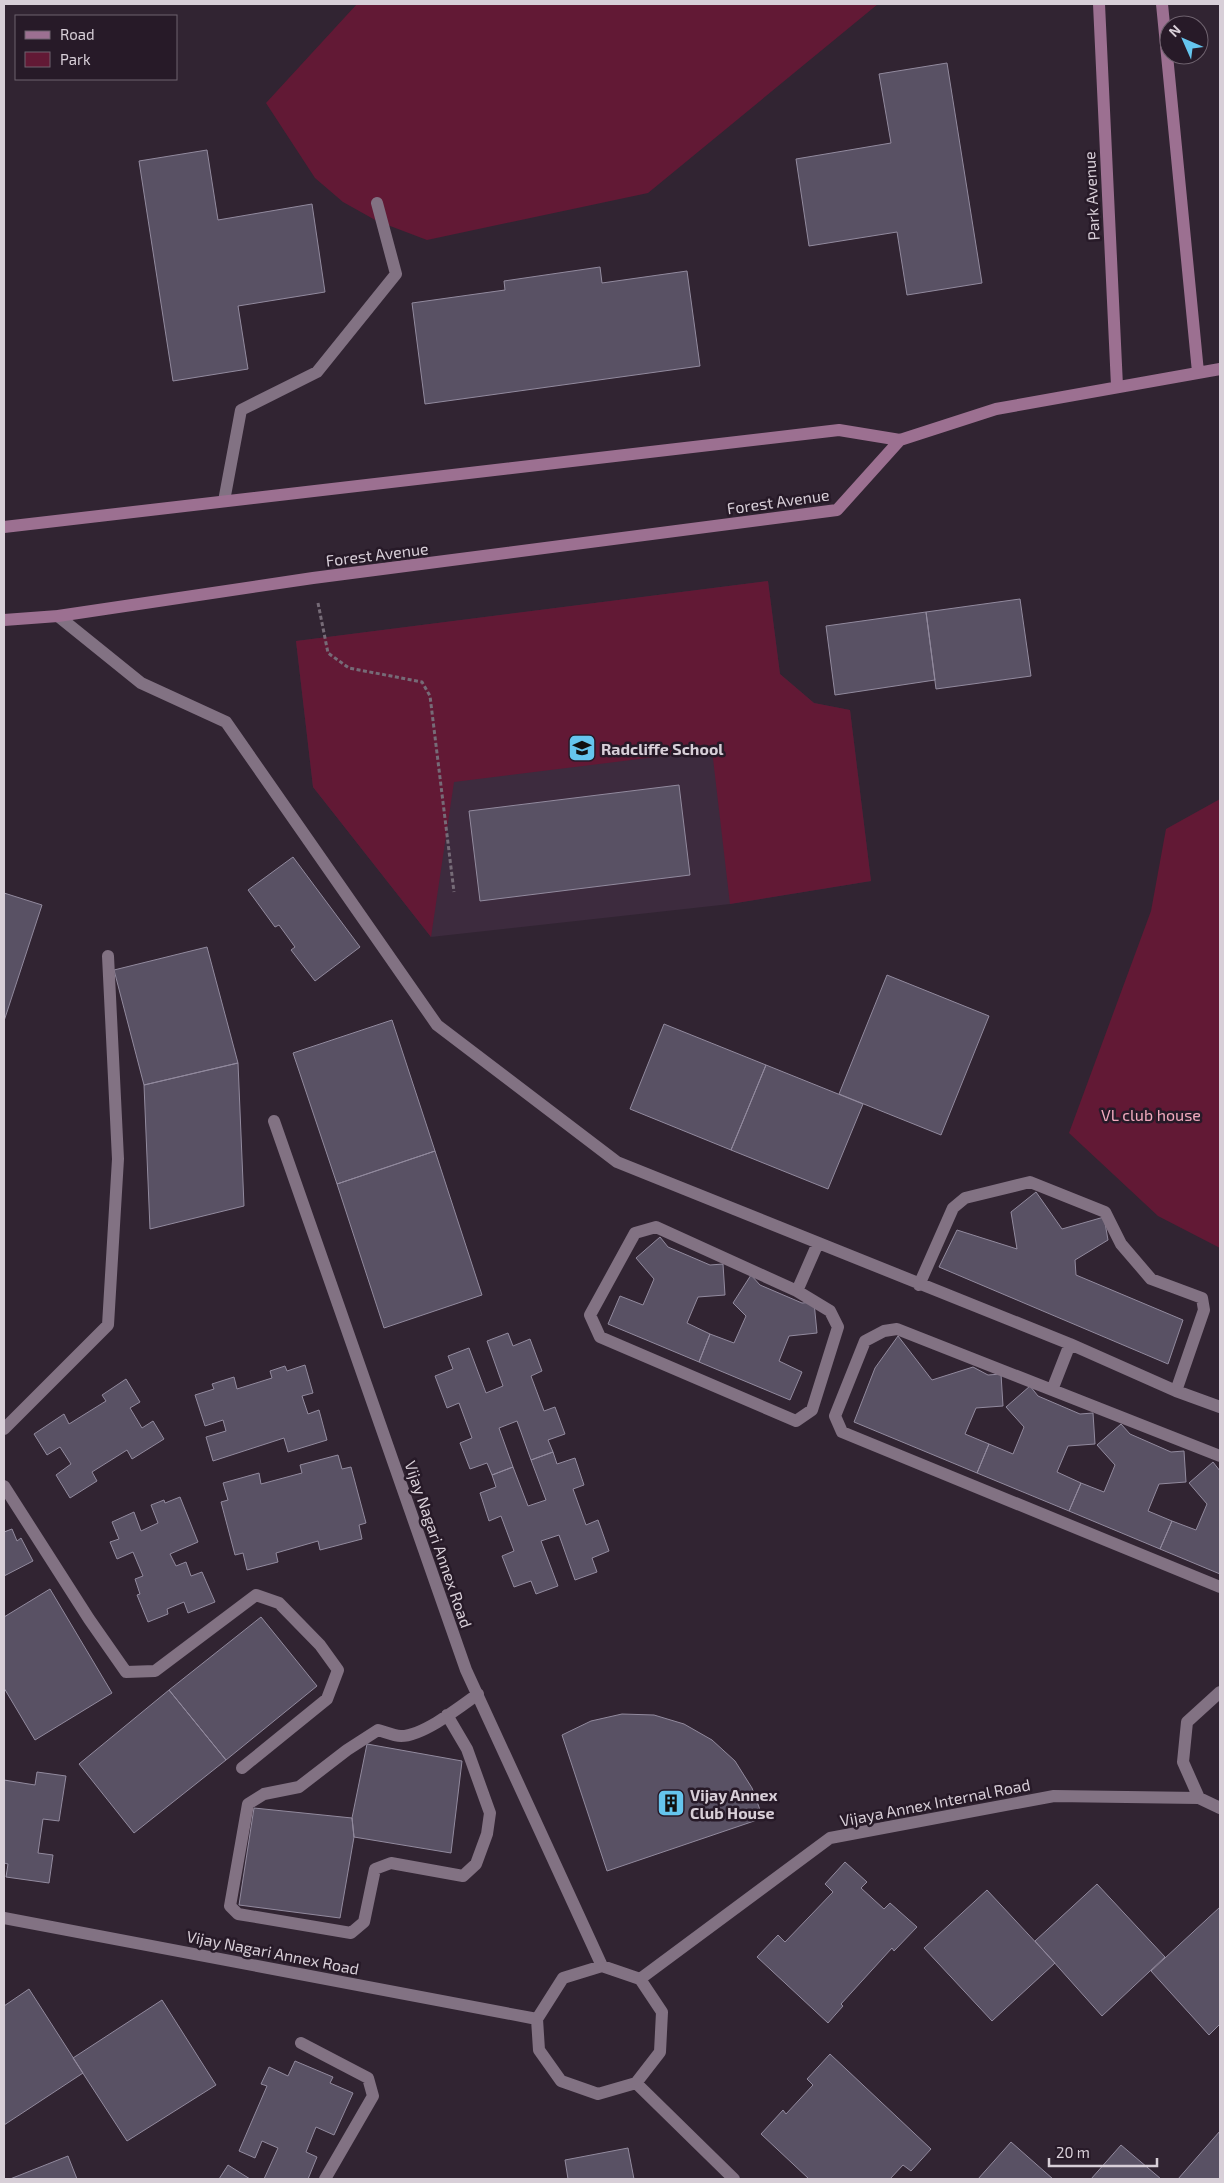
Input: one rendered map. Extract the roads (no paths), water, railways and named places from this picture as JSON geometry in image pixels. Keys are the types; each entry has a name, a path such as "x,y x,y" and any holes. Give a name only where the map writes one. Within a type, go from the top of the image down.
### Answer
{"street":[{"name":"Park Avenue","path":"1099,4 1116,386"},
{"path":"1162,4 1198,372"},
{"path":"224,501 241,410 317,372 396,274 377,203"},
{"path":"4,527 839,430 900,440 996,409 1116,386 1220,370"},
{"name":"Forest Avenue","path":"4,620 58,616 313,578 837,510 900,440"},
{"path":"58,616 141,683 226,722 437,1025 617,1162 1070,1344 1176,1391 1220,1407"},
{"path":"4,1429 108,1325 118,1159 108,956"},
{"name":"Vijay Nagari Annex Road","path":"274,1121 466,1670 602,1966"},
{"path":"919,1284 953,1208 965,1198 1030,1182 1105,1212 1121,1244 1151,1280 1202,1298 1204,1310 1176,1391"},
{"path":"656,1227 797,1291 830,1311 838,1326 812,1410 796,1422 600,1337 590,1315 635,1233 656,1227"},
{"path":"797,1291 818,1243"},
{"path":"1220,1456 897,1329 884,1331 865,1341 835,1416 842,1432 1220,1587"},
{"path":"1052,1390 1070,1344"},
{"path":"4,1486 89,1619 126,1672 155,1671 256,1595 279,1603 320,1645 338,1670 327,1699 242,1768"},
{"path":"1199,1798 1183,1762 1187,1722 1220,1692"},
{"path":"447,1715 468,1749 490,1813 487,1834 476,1864 463,1876 391,1863 375,1869 364,1922 351,1933 238,1914 230,1906 248,1804 264,1794 298,1787 347,1750 378,1730 401,1736 428,1728 447,1715 478,1694"},
{"name":"Vijaya Annex Internal Road","path":"640,1979 830,1838 1054,1796 1199,1798 1220,1808"},
{"name":"Vijay Nagari Annex Road","path":"4,1918 537,2019"},
{"path":"602,1966 640,1979 662,2012 660,2052 636,2083 598,2094 561,2081 539,2050 537,2019 563,1978 602,1966"},
{"path":"301,2043 368,2078 373,2096 325,2179"},
{"path":"636,2083 734,2179"}],"place":[{"name":"Radcliffe School","path":"582,748"},
{"name":"Vijay Annex Club House","path":"671,1803"}],"park label":[{"name":"VL club house","path":"1151,1114"}]}
